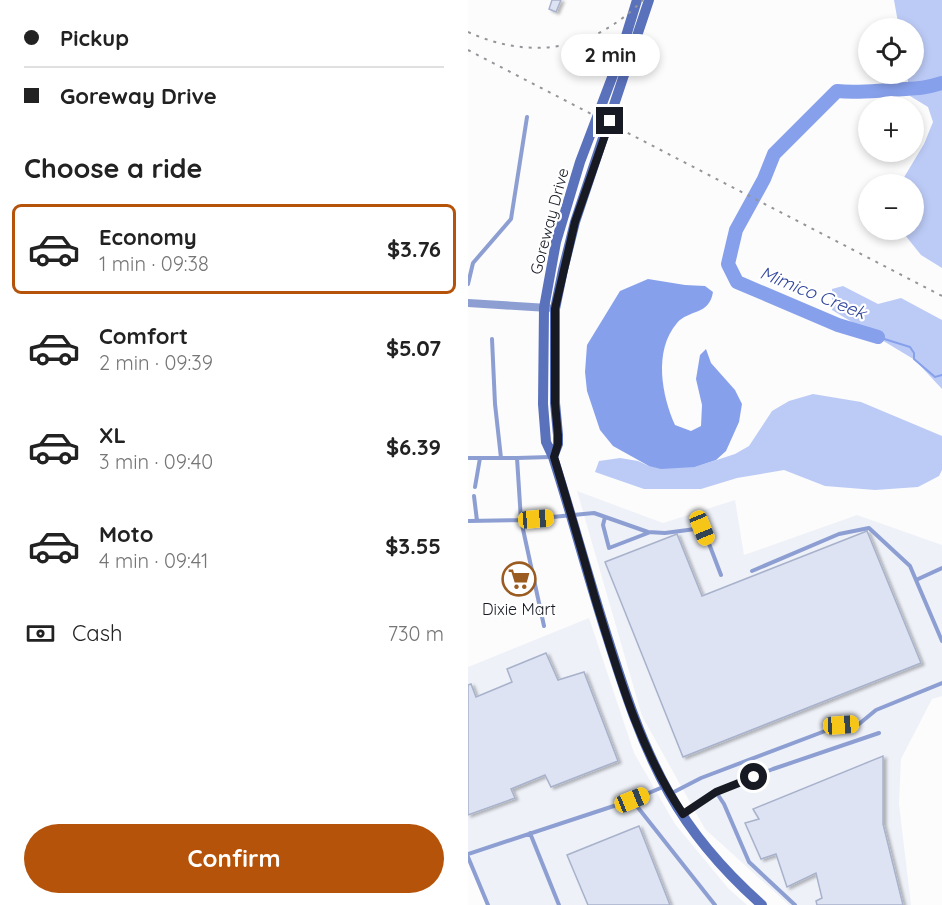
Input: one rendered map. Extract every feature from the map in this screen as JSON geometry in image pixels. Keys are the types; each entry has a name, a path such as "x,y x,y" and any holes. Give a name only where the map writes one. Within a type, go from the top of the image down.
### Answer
{"main road":[{"name":"Goreway Drive","path":"637,0 619,58 580,162 556,242 549,309 558,435 554,457 627,699 643,740 668,790 710,853 761,905"},
{"name":"Goreway Drive","path":"549,309 575,222 649,0"}],"street":[{"path":"468,303 549,309"}],"lane":[{"path":"468,284 473,263 511,219 527,117"},
{"path":"492,339 495,404 501,458"},
{"path":"468,458 554,457"},
{"path":"475,487 480,458"},
{"path":"517,458 520,520 544,626"},
{"path":"474,496 477,521"},
{"path":"468,521 520,520 594,513 648,532 665,533 702,528 721,576"},
{"path":"605,517 603,525 609,548 648,532"},
{"path":"752,571 839,534 869,528 910,566 942,641"},
{"path":"916,580 942,568"},
{"path":"488,905 468,855 668,790 841,725 859,724 876,710 942,683"},
{"path":"683,814 716,792 773,769 879,733"},
{"path":"716,792 724,804 749,862 795,905"},
{"path":"632,800 715,905"},
{"path":"530,833 559,905"}],"shaded area":[{"path":"894,0 942,0 942,268 921,255 909,240 924,240 924,174 906,174 913,162 924,162 924,144 933,122 928,107 924,105 924,96 910,96 908,84 924,84 924,18 897,18"},
{"path":"843,286 878,304 901,298 942,320 942,389 915,360 832,310 832,289"},
{"path":"813,394 861,402 942,436 942,470 939,476 918,487 875,490 825,486 784,470 737,478 701,489 644,489 595,472 599,461 620,458 638,461 649,466 695,467 735,454 749,446 772,411 789,401"},
{"path":"577,491 663,523 735,500 744,555 857,515 942,545 942,696 932,699 901,759 899,804 911,905 789,905 705,829 642,716"},
{"path":"589,618 634,753 675,824 728,888 747,905 490,905 468,855 468,667"}],"water":[{"path":"648,279 705,286 713,292 711,300 703,309 677,323 669,334 665,347 662,374 666,401 675,425 691,431 701,426 702,405 696,379 700,355 706,349 711,363 735,390 742,404 739,422 726,451 716,460 695,467 661,469 649,466 613,446 600,430 587,391 585,372 587,345 620,291"}],"building":[{"path":"552,0 561,0 556,12 549,9"},
{"path":"867,531 921,663 683,757 605,562 677,534 702,596"},
{"path":"546,653 558,680 584,672 618,761 551,787 545,775 511,789 515,798 468,815 468,685 471,684 476,697 512,682 507,669"},
{"path":"883,756 883,824 903,905 817,905 816,901 822,898 816,873 787,887 776,854 761,859 745,823 759,819 753,809"},
{"path":"639,826 670,905 588,905 567,855"}],"waterway":[{"name":"Mimico Creek","path":"878,337 838,325 737,282 728,264 736,230 764,179 774,154 837,91 864,92 928,87 942,83"},
{"name":"Mimico Creek","path":"878,337 910,347 914,353 914,359 935,377 942,375"}],"railway":[{"path":"468,32 515,46 539,48 561,46 583,40 604,30 624,17 643,0"},
{"path":"468,50 942,296"}],"place":[{"name":"Dixie Mart","path":"519,579"}],"route":[{"path":"610,121 575,222 555,309 555,403 558,444 554,457 627,699 643,740 670,794 683,814 716,792 754,777"}]}
